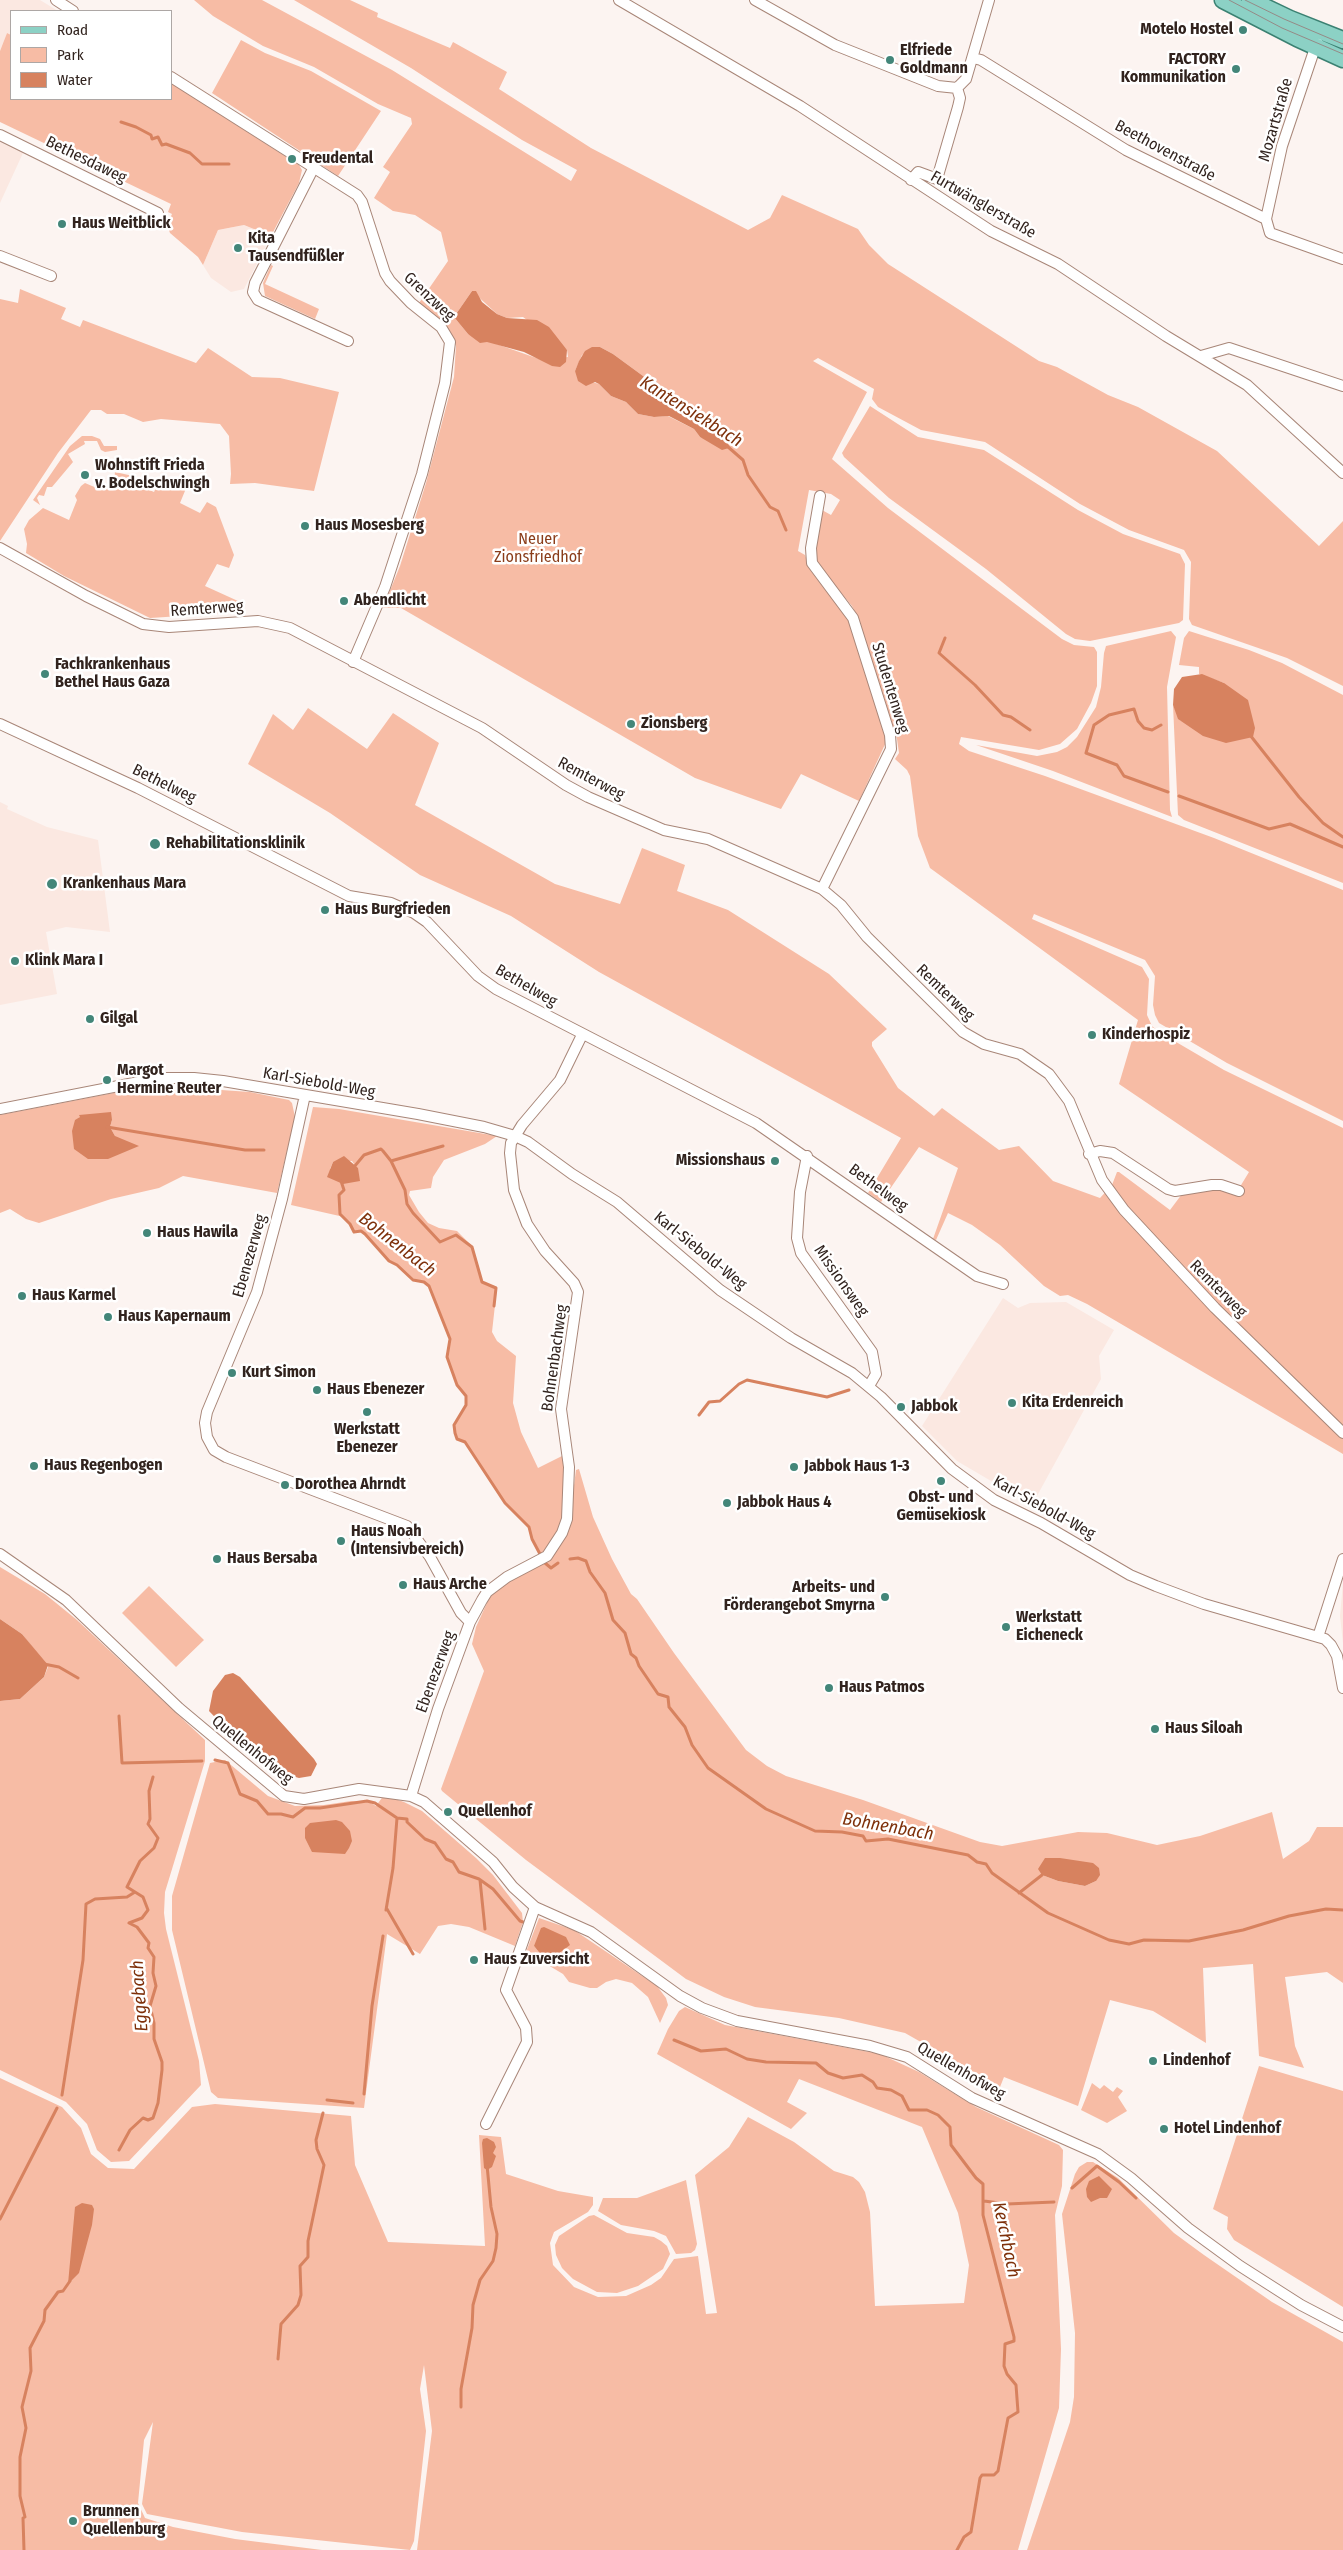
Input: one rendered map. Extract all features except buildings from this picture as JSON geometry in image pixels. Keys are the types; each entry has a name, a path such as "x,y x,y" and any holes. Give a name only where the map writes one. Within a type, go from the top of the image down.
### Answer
{"main road":[{"path":"1223,0 1318,40 1343,40"},
{"path":"1250,0 1318,40 1343,59"}],"street":[{"path":"56,0 71,10"},
{"name":"Furtwänglerstraße","path":"618,0 800,106 991,231 1058,264 1166,336 1202,356 1247,385 1343,473"},
{"path":"754,0 835,45 938,86 957,88"},
{"path":"957,88 966,79 989,0"},
{"name":"Mozartstraße","path":"1266,219 1282,146 1318,40"},
{"name":"Beethovenstraße","path":"973,58 980,60 1126,150 1266,219 1270,233 1343,259"},
{"name":"Grenzweg","path":"172,78 357,195 362,202 385,273 411,303 441,327 451,348 440,409 390,574 353,662"},
{"path":"911,180 918,172 937,179 960,98 957,88"},
{"name":"Bethesdaweg","path":"0,135 158,213"},
{"path":"314,167 255,283 253,292 258,300 348,342"},
{"path":"0,256 51,276"},
{"path":"1202,356 1228,348 1343,386"},
{"name":"Studentenweg","path":"820,496 811,548 812,563 853,618 890,735 891,749 822,889"},
{"name":"Remterweg","path":"0,548 86,596 143,624 169,627 240,621 272,622 290,628 482,728 588,797 664,830 708,839 822,889 841,905 867,938 963,1032 984,1044 1020,1054 1049,1074 1070,1101 1089,1154 1109,1191 1176,1268 1343,1433"},
{"name":"Bethelweg","path":"0,724 138,788 349,896 369,901 391,903 414,913 427,922 484,981 582,1035 756,1124 807,1156 977,1276 1003,1284"},
{"name":"Bohnenbachweg","path":"470,1622 487,1592 507,1577 541,1561 552,1552 562,1532 569,1508 569,1467 560,1409 578,1292 574,1283 536,1240 518,1202 512,1178 510,1154 515,1136 566,1070 582,1035"},
{"name":"Karl-Siebold-Weg","path":"0,1109 165,1078 224,1081 475,1125 515,1136 528,1142 572,1174 618,1202 720,1290 791,1338 852,1373 869,1386 938,1456 994,1500 1041,1523 1130,1575 1156,1586 1204,1604 1318,1637"},
{"name":"Ebenezerweg","path":"304,1095 282,1199 257,1292 207,1412 205,1423 207,1437 214,1450 226,1457 407,1526 421,1542 461,1613 470,1622 428,1739 411,1796"},
{"path":"1089,1154 1100,1150 1113,1153 1168,1189 1175,1191 1221,1185 1239,1192"},
{"name":"Missionsweg","path":"807,1156 800,1192 797,1238 801,1253 872,1352 876,1369 874,1378 869,1386"},
{"name":"Quellenhofweg","path":"0,1554 66,1600 192,1720 284,1796 304,1799 359,1789 411,1796 440,1814 493,1862 513,1887 535,1907 591,1932 680,1996 713,2013 775,2030 870,2046 895,2053 921,2065 972,2098 1098,2154 1131,2178 1188,2228 1240,2266 1301,2305 1343,2327"},
{"path":"1343,1559 1318,1637 1325,1639 1334,1650 1343,1688"},
{"path":"486,2124 527,2042 526,2028 506,1990 535,1907"}],"shaded area":[{"path":"0,0 40,0 56,10 10,10 10,34 7,33 0,51"},
{"path":"0,142 23,153 0,203"},
{"name":"Kita Tausendfüßler","path":"244,225 271,236 244,289 231,292 211,278 203,265 218,230"},
{"name":"Krankenhaus Mara","path":"0,802 8,806 7,809 47,827 98,840 110,932 66,927 46,932 57,994 0,1005"},
{"name":"Kita Erdenreich","path":"1003,1298 1018,1308 1030,1303 1066,1302 1114,1330 1099,1356 1101,1379 1032,1505 957,1461 922,1426"},
{"path":"1343,1582 1343,1643 1340,1616"}],"green space":[{"name":"Neuer Zionsfriedhof","path":"194,0 262,0 392,70 571,181 577,170 522,140 411,68 294,0 350,0 378,13 377,17 450,48 453,42 507,72 499,89 591,148 748,230 770,218 782,195 858,229 869,245 888,264 1039,361 1057,367 1108,395 1138,407 1217,451 1319,546 1343,521 1343,686 1287,658 1192,625 1189,619 1191,562 1184,550 1129,530 1080,504 985,442 921,430 878,407 872,399 874,389 818,358 813,361 867,392 832,459 888,508 1062,639 1074,645 1094,647 1097,652 1097,686 1091,703 1077,729 1060,744 1039,750 961,737 959,744 969,751 1045,776 1214,838 1343,890 1343,1121 1227,1063 1159,1023 1153,1005 1155,976 1145,960 1034,914 1032,919 1142,967 1149,979 1147,1015 1152,1026 1159,1032 1224,1070 1343,1128 1343,1454 1087,1304 1068,1295 1060,1296 1044,1286 1000,1245 972,1225 948,1213 936,1240 933,1239 958,1168 919,1147 881,1202 868,1193 901,1138 599,972 511,916 420,875 330,813 248,764 273,714 293,730 308,708 367,749 393,713 439,743 415,805 555,884 620,904 642,848 685,865 677,891 728,910 829,974 887,1029 872,1042 872,1046 898,1088 934,1116 942,1108 999,1150 1019,1146 1053,1181 1100,1198 1112,1185 1117,1172 1119,1172 1170,1210 1182,1194 1206,1189 1223,1190 1235,1195 1249,1172 1119,1084 1138,1020 930,868 918,836 910,776 907,770 895,759 899,753 897,739 858,617 852,606 817,564 815,551 822,510 831,515 840,500 831,494 809,490 798,551 805,555 811,571 849,621 887,740 859,801 801,774 781,809 695,778 401,608 383,608 400,566 426,483 454,377 456,346 449,331 419,303 448,261 441,232 415,215 393,211 374,198 390,172 383,167 412,124 411,118 378,104 314,67 263,46 213,16","holes":["472,291 497,314 507,318 523,317 567,350 568,357 542,360 468,334 454,317","600,347 613,354 654,384 670,391 714,428 729,445 700,437 694,429 668,416 654,417 638,414 626,402 611,396 599,384 592,382 575,371 582,355"]},
{"path":"7,33 10,34 10,100 172,100 172,84 299,165 302,170 299,183 271,236 244,225 218,230 203,265 198,257 170,233 167,225 172,214 168,212 171,204 0,122 0,51"},
{"path":"241,40 265,53 311,71 381,111 338,176 212,93"},
{"path":"271,265 273,266 265,284 319,309 315,319 265,296 263,283"},
{"path":"20,289 66,308 61,319 80,327 83,320 196,363 208,348 252,377 280,378 339,392 314,491 255,483 230,484 229,436 220,424 161,419 143,422 124,414 107,414 101,410 91,410 58,453 0,541 0,299 18,303"},
{"path":"870,406 918,437 984,450 1078,510 1123,534 1180,554 1185,564 1183,620 1179,623 1090,641 1075,639 1066,634 986,569 889,498 844,457 842,453"},
{"path":"82,436 92,436 100,439 104,446 117,446 117,450 105,452 101,450 97,441 84,441 85,444 68,454 73,462 52,487 47,487 44,496 39,495 37,498 40,505 33,500 70,446"},
{"path":"115,472 133,476 131,482 154,492 161,477 187,486 180,503 200,513 207,502 216,507 234,555 229,568 217,564 205,586 238,601 236,608 228,613 150,618 64,576 26,553 27,544 24,529 29,520 43,508 69,520 77,500 75,496 81,486 85,483 99,489 107,487 114,481"},
{"path":"1171,631 1176,637 1167,687 1170,810 1172,817 1053,771 976,745 1037,756 1057,752 1067,747 1077,737 1096,707 1101,687 1106,646"},
{"path":"1189,631 1249,650 1282,663 1343,695 1343,883 1184,820 1178,815 1173,705 1181,721 1224,683 1199,674 1199,667 1179,665 1184,638"},
{"path":"164,1086 250,1092 289,1100 292,1103 295,1117 277,1193 183,1176 159,1188 111,1199 39,1223 26,1219 10,1209 0,1213 0,1115 134,1089","holes":["80,1117 112,1120 110,1127 115,1136 138,1146 78,1120"]},
{"path":"313,1107 339,1109 497,1136 485,1144 444,1160 433,1177 431,1188 410,1191 409,1195 428,1223 439,1228 457,1231 472,1246 482,1282 497,1287 492,1332 497,1341 516,1356 513,1403 521,1432 538,1468 564,1455 567,1470 564,1523 541,1557 532,1539 529,1527 505,1503 465,1442 457,1439 454,1425 466,1405 466,1396 457,1385 447,1357 450,1339 429,1286 424,1282 413,1280 397,1265 389,1261 365,1234 361,1231 354,1232 344,1217 291,1205","holes":["352,1161 356,1167 330,1169 333,1162"]},
{"path":"579,1469 593,1517 612,1559 631,1594 637,1599 674,1653 746,1750 767,1766 786,1776 863,1800 980,1842 1002,1846 1078,1832 1107,1833 1157,1845 1200,1836 1272,1812 1283,1859 1309,1841 1317,1827 1343,1827 1343,1983 1327,1972 1285,1977 1295,2046 1304,2068 1259,2056 1253,1964 1203,1968 1206,2043 1153,2011 1110,2000 1078,2106 1004,2077 1000,2087 905,2033 839,2018 755,2007 724,1997 686,1979 526,1860 442,1791 441,1789 484,1671 472,1644 476,1627 491,1594 514,1578 545,1563 552,1554 569,1524 576,1470","holes":["1042,1875 1096,1881 1085,1886 1058,1881"]},
{"path":"0,1567 45,1594 77,1620 205,1740 205,1761 165,1892 164,1913 166,1929 199,2061 201,2085 129,2161 111,2162 97,2150 87,2124 66,2102 0,2070 0,1701 20,1699 44,1677 48,1667 22,1634 0,1619"},
{"path":"149,1586 204,1640 176,1667 122,1613"},
{"path":"225,1760 268,1796 295,1806 324,1805 351,1801 369,1802 376,1806 384,1795 422,1811 493,1875 522,1913 523,1922 515,1946 469,1927 451,1924 438,1926 420,1954 387,1934 364,2108 218,2098 211,2092 172,1930 172,1896 210,1763"},
{"path":"539,1918 574,1930 657,1986 666,1998 668,2005 660,2023 648,1997 632,1983 616,1979 606,1982 597,1988 590,1988 569,1982 563,1974 526,1952","holes":["534,1946 564,1948 557,1956 542,1956"]},
{"path":"685,2007 725,2025 880,2054 919,2072 976,2107 1059,2145 1063,2150 1062,2186 1055,2215 1061,2349 1059,2408 1018,2550 417,2550 432,2431 424,2365 420,2389 426,2431 414,2541 410,2550 242,2532 147,2514 142,2504 153,2422 144,2440 138,2503 145,2518 173,2527 235,2539 322,2550 0,2550 0,2078 62,2107 81,2128 91,2154 108,2168 134,2169 192,2107 215,2104 351,2116 355,2165 388,2242 485,2246 479,2135 501,2137 506,2174 558,2191 593,2197 593,2205 588,2212 554,2232 550,2243 553,2265 574,2287 598,2297 626,2296 651,2285 661,2278 674,2259 698,2256 706,2314 717,2313 695,2175 729,2147 748,2117 794,2142 834,2171 853,2177 859,2182 865,2192 870,2212 875,2306 964,2303 969,2265 958,2213 922,2127 799,2079 787,2102 807,2113 791,2129 657,2054 668,2029 679,2011"},
{"path":"1259,2066 1343,2091 1343,2307 1234,2240 1227,2229 1228,2217 1213,2209"},
{"path":"1092,2083 1100,2089 1104,2085 1113,2092 1117,2087 1123,2091 1118,2097 1127,2111 1107,2123 1081,2110"},
{"path":"1087,2162 1093,2162 1118,2178 1174,2233 1204,2255 1272,2302 1343,2342 1343,2550 1027,2550 1070,2422 1074,2397 1075,2333 1062,2214 1075,2174 1079,2167"},
{"path":"686,2180 697,2244 695,2250 691,2253 676,2254 666,2236 654,2231 621,2225 598,2211 603,2198 637,2198"},
{"path":"594,2215 627,2233 654,2237 661,2241 667,2246 670,2254 663,2269 638,2286 617,2293 597,2292 573,2279 562,2268 556,2255 555,2245 559,2236 589,2216"}],"water":[{"path":"472,291 476,291 482,302 497,314 507,318 537,320 549,327 567,350 566,362 560,367 552,366 524,352 487,342 480,343 468,334 454,317"},
{"path":"592,347 600,347 613,354 654,384 670,391 728,441 729,448 722,450 700,437 694,429 669,416 654,417 638,414 626,402 611,396 595,382 586,386 578,381 575,371 579,361 585,351"},
{"path":"1202,674 1224,683 1248,700 1255,728 1253,737 1226,743 1203,736 1178,719 1173,705 1174,689 1182,677"},
{"path":"111,1112 112,1120 110,1127 115,1136 139,1146 108,1159 88,1159 74,1149 72,1131 75,1120 80,1117 79,1115"},
{"path":"344,1156 358,1168 360,1181 343,1184 327,1177 333,1162"},
{"path":"0,1619 22,1634 48,1665 44,1677 20,1699 0,1701"},
{"path":"233,1673 240,1677 314,1759 317,1764 311,1776 299,1778 275,1771 235,1738 209,1711 213,1691 225,1675"},
{"path":"336,1820 342,1822 350,1831 352,1841 345,1854 312,1852 305,1838 305,1828 310,1823"},
{"path":"1045,1858 1060,1858 1093,1863 1099,1868 1100,1875 1096,1881 1085,1886 1058,1881 1042,1875 1038,1869"},
{"path":"544,1927 566,1937 570,1945 558,1954 555,1963 542,1956 534,1946 541,1928"},
{"path":"487,2138 494,2142 496,2147 493,2153 496,2156 492,2167 487,2170 484,2168 482,2143 483,2139"},
{"path":"1099,2176 1112,2189 1107,2198 1100,2198 1091,2202 1087,2197 1086,2189 1089,2181"},
{"path":"82,2203 92,2205 94,2209 92,2225 79,2273 68,2284 75,2207"}],"waterway":[{"name":"Kantensiekbach","path":"121,122 151,135 152,139 158,137 162,145 166,144 190,153 202,164 229,164"},
{"name":"Kantensiekbach","path":"727,446 743,460 748,475 770,507 778,511 786,530"},
{"name":"Kantensiekbach","path":"945,638 939,653 975,685 1003,715 1011,717 1030,730"},
{"name":"Kantensiekbach","path":"1161,725 1152,730 1144,728 1138,721 1134,709 1109,715 1094,725 1086,753 1117,765 1124,776 1168,792"},
{"name":"Kantensiekbach","path":"1250,735 1299,797 1323,823 1343,837"},
{"name":"Kantensiekbach","path":"1179,796 1269,829 1290,824 1343,847"},
{"name":"Bohnenbach","path":"107,1127 245,1150 264,1150"},
{"path":"391,1161 443,1146"},
{"name":"Bohnenbach","path":"354,1167 364,1155 381,1149 391,1161 405,1190 407,1204 413,1213 440,1242 456,1235 472,1247 482,1282 496,1288 494,1306"},
{"name":"Bohnenbach","path":"341,1181 344,1190 339,1195 340,1214 350,1224 354,1232 361,1231 389,1261 397,1265 413,1280 424,1282 429,1286 450,1339 447,1357 457,1385 466,1396 466,1405 454,1425 457,1439 465,1442 505,1503 529,1527 532,1539 541,1556"},
{"name":"Bohnenbach","path":"699,1415 709,1402 720,1401 739,1384 747,1380 827,1397 849,1390"},
{"name":"Bohnenbach","path":"570,1559 578,1558 586,1561 590,1572 605,1593 613,1620 625,1633 631,1654 636,1658 639,1666 658,1694 668,1697 669,1707 685,1727 692,1745 708,1768 766,1809 815,1831 842,1832 863,1836 866,1841 888,1839 968,1855 977,1862 986,1864 992,1873 1048,1913 1109,1940 1129,1944 1144,1940 1189,1941 1243,1930 1289,1916 1326,1909 1343,1910"},
{"name":"Bohnenbach","path":"545,1563 551,1568 558,1563"},
{"name":"Kerchbach","path":"44,1664 59,1667 78,1678"},
{"name":"Kerchbach","path":"119,1716 122,1763 202,1761"},
{"name":"Kerchbach","path":"215,1760 228,1763 240,1794 257,1801 268,1814 281,1814 293,1817 305,1808 320,1808 367,1801 375,1803 397,1818 407,1819 407,1822 425,1839 435,1843 446,1859 453,1862 459,1872 479,1879 493,1889 520,1921 523,1922"},
{"name":"Eggebach","path":"119,2150 130,2130 143,2118 148,2120 153,2118 158,2103 162,2070 162,2062 154,2039 154,2023 150,2006 156,1986 153,1973 154,1957 148,1948 149,1943 137,1927 129,1923 142,1918 148,1910 143,1897 127,1887 140,1861 154,1848 158,1838 148,1824 150,1819 149,1791 153,1777"},
{"path":"386,1910 393,1868 397,1818"},
{"path":"1019,1893 1042,1875"},
{"path":"480,1880 485,1929"},
{"path":"62,2095 83,1960 86,1904 95,1899 127,1897 135,1892"},
{"path":"387,1909 413,1954"},
{"path":"364,2094 372,2006 383,1936"},
{"name":"Kerchbach","path":"674,2040 701,2051 726,2049 747,2059 766,2062 816,2063 828,2073 843,2078 862,2075 873,2082 877,2088 891,2090 902,2096 909,2110 927,2110 938,2115 950,2127 951,2145 976,2178 983,2184 983,2215 1014,2337 1014,2341 1005,2344 1004,2366 1007,2374 1016,2385 1018,2412 1008,2418 998,2471 994,2475 982,2475 980,2478 971,2532 964,2537 957,2550"},
{"path":"327,2100 353,2103"},
{"path":"0,2219 57,2108"},
{"path":"278,2359 281,2324 298,2305 301,2295 300,2266 308,2257 308,2241 324,2165 317,2149 316,2140 323,2113"},
{"path":"461,2407 461,2389 472,2328 473,2305 480,2280 493,2261 496,2248 497,2234 491,2207 487,2165"},
{"path":"1072,2188 1097,2166 1119,2182 1136,2198"},
{"path":"984,2201 1007,2204 1054,2202"},
{"name":"Eggebach","path":"24,2550 23,2518 25,2517 20,2496 20,2457 26,2428 22,2407 31,2371 30,2348 44,2321 45,2310 58,2292 63,2291 70,2281"}],"tram line":[{"path":"1229,0 1282,28 1343,54"},
{"path":"1245,0 1343,44"}],"place":[{"name":"Motelo Hostel","path":"1243,30"},
{"name":"Elfriede Goldmann","path":"890,60"},
{"name":"FACTORY Kommunikation","path":"1236,69"},
{"name":"Freudental","path":"292,159"},
{"name":"Haus Weitblick","path":"62,224"},
{"name":"Kita Tausendfüßler","path":"238,248"},
{"name":"Wohnstift Frieda v. Bodelschwingh","path":"85,475"},
{"name":"Haus Mosesberg","path":"305,526"},
{"name":"Abendlicht","path":"344,601"},
{"name":"Fachkrankenhaus Bethel Haus Gaza","path":"45,674"},
{"name":"Zionsberg","path":"631,724"},
{"name":"Rehabilitationsklinik","path":"155,844"},
{"name":"Krankenhaus Mara","path":"52,884"},
{"name":"Haus Burgfrieden","path":"325,910"},
{"name":"Klink Mara I","path":"15,961"},
{"name":"Gilgal","path":"90,1019"},
{"name":"Kinderhospiz","path":"1092,1035"},
{"name":"Margot Hermine Reuter","path":"107,1080"},
{"name":"Missionshaus","path":"775,1161"},
{"name":"Haus Hawila","path":"147,1233"},
{"name":"Haus Karmel","path":"22,1296"},
{"name":"Haus Kapernaum","path":"108,1317"},
{"name":"Kurt Simon","path":"232,1373"},
{"name":"Haus Ebenezer","path":"317,1390"},
{"name":"Kita Erdenreich","path":"1012,1403"},
{"name":"Jabbok","path":"901,1407"},
{"name":"Werkstatt Ebenezer","path":"367,1412"},
{"name":"Haus Regenbogen","path":"34,1466"},
{"name":"Jabbok Haus 1-3","path":"794,1467"},
{"name":"Obst- und Gemüsekiosk","path":"941,1481"},
{"name":"Dorothea Ahrndt","path":"285,1485"},
{"name":"Jabbok Haus 4","path":"727,1503"},
{"name":"Haus Noah (Intensivbereich)","path":"341,1541"},
{"name":"Haus Bersaba","path":"217,1559"},
{"name":"Haus Arche","path":"403,1585"},
{"name":"Arbeits- und Förderangebot Smyrna","path":"885,1597"},
{"name":"Werkstatt Eicheneck","path":"1006,1627"},
{"name":"Haus Patmos","path":"829,1688"},
{"name":"Haus Siloah","path":"1155,1729"},
{"name":"Quellenhof","path":"448,1812"},
{"name":"Haus Zuversicht","path":"474,1960"},
{"name":"Lindenhof","path":"1153,2061"},
{"name":"Hotel Lindenhof","path":"1164,2129"},
{"name":"Brunnen Quellenburg","path":"73,2521"}]}
